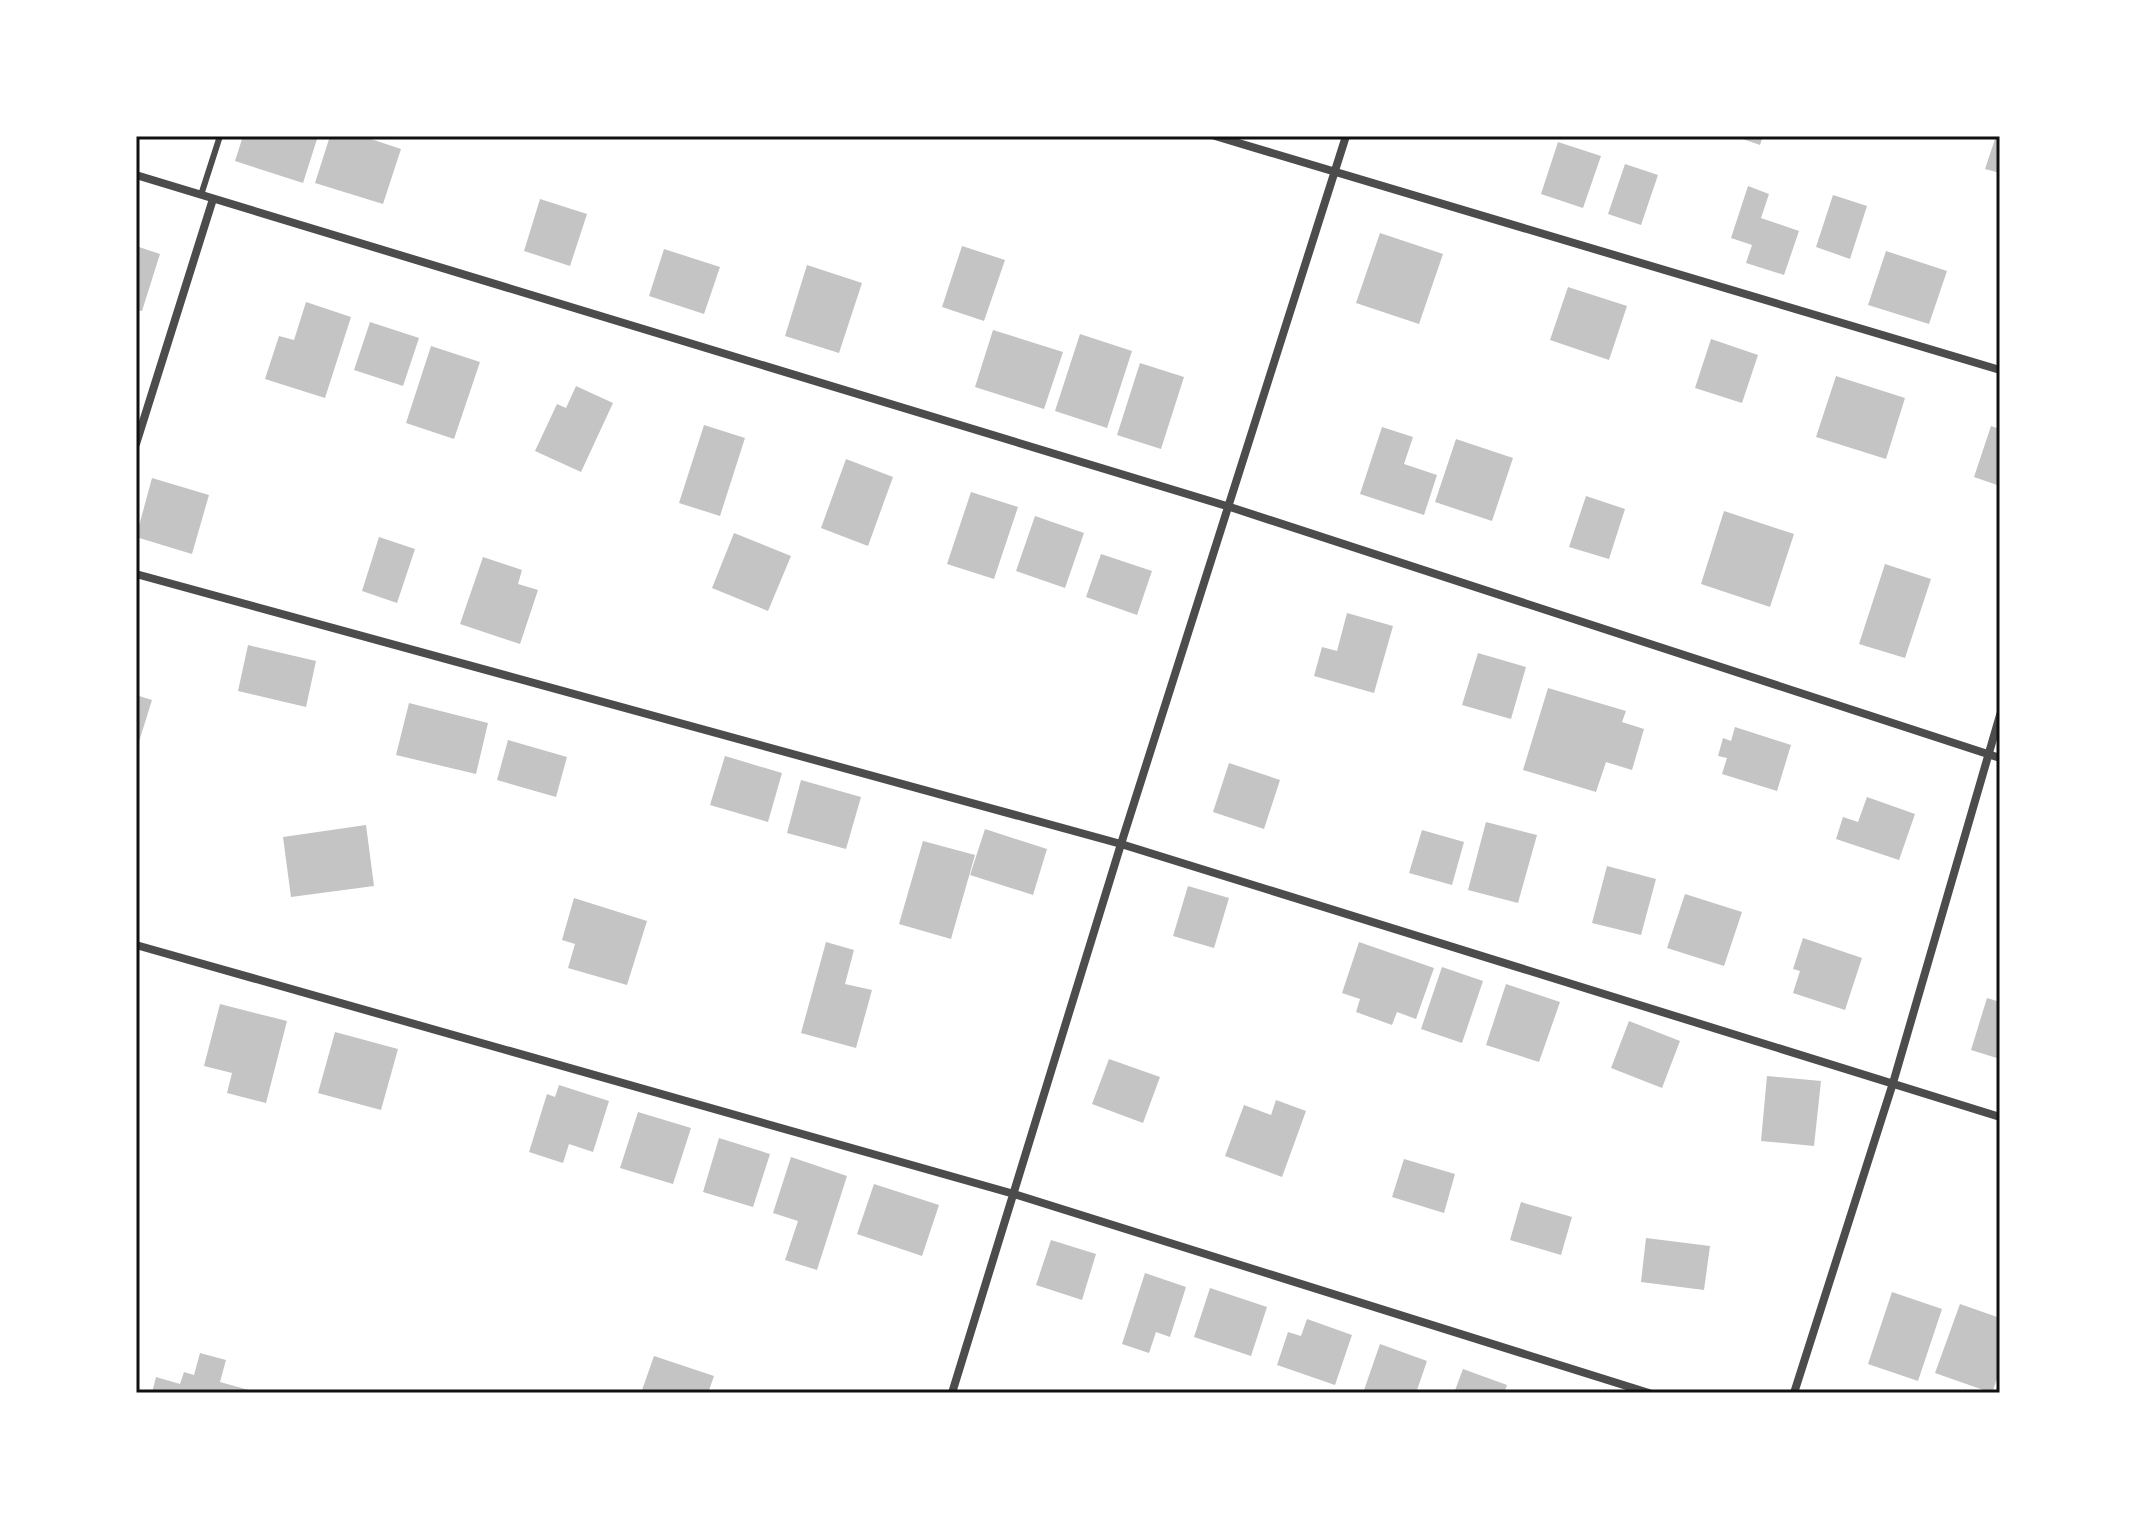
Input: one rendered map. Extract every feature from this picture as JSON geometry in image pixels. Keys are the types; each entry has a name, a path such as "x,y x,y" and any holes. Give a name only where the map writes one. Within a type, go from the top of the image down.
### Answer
{"street":[{"path":"1215,136 2000,370"},
{"path":"952,1393 1121,844 1346,136"},
{"path":"136,175 1230,507 2000,758"},
{"path":"136,444 213,199"},
{"path":"136,574 1121,844 2000,1117"},
{"path":"1794,1393 1893,1083 2000,715"},
{"path":"136,945 1014,1194 1649,1393"}],"lane":[{"path":"201,195 220,136"}],"building":[{"path":"243,136 318,136 303,183 235,161"},
{"path":"330,136 362,136 401,149 383,204 315,183"},
{"path":"1734,136 1763,136 1760,145"},
{"path":"1996,136 2000,136 2000,173 1985,169"},
{"path":"1558,142 1601,156 1583,208 1541,194"},
{"path":"1625,164 1658,175 1641,225 1608,214"},
{"path":"1748,186 1769,194 1761,218 1799,231 1784,275 1746,263 1752,245 1731,238"},
{"path":"1833,195 1867,206 1850,259 1816,247"},
{"path":"540,199 587,214 570,266 524,251"},
{"path":"1380,233 1443,254 1419,324 1356,303"},
{"path":"136,246 160,254 142,311 136,310"},
{"path":"962,246 1005,260 984,321 942,307"},
{"path":"664,249 720,267 704,314 649,296"},
{"path":"1886,251 1947,271 1929,324 1868,305"},
{"path":"807,265 862,283 839,353 785,336"},
{"path":"1568,287 1627,306 1609,360 1550,340"},
{"path":"306,302 351,317 325,398 265,379 279,336 294,340"},
{"path":"370,322 419,338 403,386 354,370"},
{"path":"993,330 1063,352 1044,409 975,387"},
{"path":"1080,334 1132,351 1107,428 1055,411"},
{"path":"1711,339 1758,355 1742,403 1695,388"},
{"path":"431,346 480,362 454,439 406,423"},
{"path":"1140,363 1184,377 1161,449 1117,435"},
{"path":"1836,376 1905,398 1886,459 1816,437"},
{"path":"576,386 613,403 581,472 535,451 557,404 566,408"},
{"path":"704,425 745,438 720,516 679,503"},
{"path":"1991,426 2000,429 2000,486 1974,477"},
{"path":"1382,427 1413,437 1404,464 1437,475 1424,515 1360,494"},
{"path":"1456,439 1513,458 1492,521 1435,502"},
{"path":"846,459 893,477 868,546 821,528"},
{"path":"152,478 209,495 192,554 136,537"},
{"path":"971,492 1018,507 994,579 947,564"},
{"path":"1586,496 1625,509 1609,559 1569,547"},
{"path":"1724,511 1794,534 1770,607 1701,584"},
{"path":"1035,516 1084,533 1065,588 1016,571"},
{"path":"734,533 791,556 768,611 712,588"},
{"path":"379,537 415,549 397,603 362,591"},
{"path":"1101,554 1152,571 1137,615 1086,597"},
{"path":"483,557 522,570 518,584 538,590 520,644 460,624"},
{"path":"1885,564 1931,579 1905,658 1859,644"},
{"path":"1347,613 1393,626 1374,693 1314,676 1322,647 1337,651"},
{"path":"248,645 316,661 306,707 238,691"},
{"path":"1478,653 1526,667 1511,719 1462,705"},
{"path":"1548,688 1626,711 1622,722 1644,729 1632,770 1606,762 1596,792 1523,770"},
{"path":"136,695 152,700 137,748 136,748"},
{"path":"409,703 488,723 476,774 396,755"},
{"path":"1735,727 1791,745 1777,791 1722,774 1727,758 1718,756 1723,738 1731,741"},
{"path":"508,740 567,757 556,797 497,780"},
{"path":"725,756 782,773 768,822 710,805"},
{"path":"1229,763 1280,780 1264,829 1213,812"},
{"path":"801,780 861,797 846,849 787,833"},
{"path":"1867,797 1915,814 1899,860 1836,839 1843,817 1858,822"},
{"path":"1486,822 1537,835 1518,903 1468,890"},
{"path":"366,825 374,886 291,897 283,837"},
{"path":"985,829 1047,849 1033,895 970,875"},
{"path":"1422,830 1464,842 1452,885 1409,873"},
{"path":"923,841 975,855 951,939 899,924"},
{"path":"1607,866 1656,879 1641,935 1592,923"},
{"path":"1188,886 1229,898 1214,948 1173,936"},
{"path":"1685,894 1742,912 1724,966 1667,948"},
{"path":"574,898 647,921 627,985 568,968 575,944 562,940"},
{"path":"1803,938 1862,958 1845,1010 1793,993 1800,971 1793,969"},
{"path":"826,942 854,950 845,984 872,990 856,1048 801,1033"},
{"path":"1359,942 1434,968 1416,1019 1397,1012 1392,1025 1356,1012 1360,999 1342,993"},
{"path":"1442,967 1483,981 1462,1043 1421,1029"},
{"path":"1506,984 1560,1002 1539,1062 1486,1045"},
{"path":"1987,998 2000,1002 2000,1059 1971,1050"},
{"path":"220,1004 287,1021 266,1103 227,1093 232,1073 204,1066"},
{"path":"1629,1021 1680,1041 1662,1088 1611,1068"},
{"path":"335,1032 398,1049 381,1110 318,1093"},
{"path":"1109,1059 1160,1077 1143,1123 1092,1104"},
{"path":"1767,1076 1821,1081 1814,1146 1761,1141"},
{"path":"559,1085 609,1101 593,1152 569,1144 563,1163 529,1152 547,1094 555,1097"},
{"path":"1276,1100 1306,1111 1282,1177 1225,1156 1244,1105 1271,1115"},
{"path":"638,1112 691,1128 673,1184 620,1168"},
{"path":"719,1138 770,1154 753,1207 703,1192"},
{"path":"791,1157 847,1176 817,1270 785,1260 798,1221 773,1213"},
{"path":"1404,1159 1455,1174 1444,1213 1392,1197"},
{"path":"874,1184 939,1205 922,1256 857,1234"},
{"path":"1521,1202 1572,1217 1561,1255 1510,1240"},
{"path":"1646,1238 1710,1246 1704,1290 1641,1282"},
{"path":"1051,1240 1096,1254 1082,1300 1036,1285"},
{"path":"1145,1273 1186,1287 1170,1337 1156,1332 1149,1353 1122,1344"},
{"path":"1210,1288 1267,1307 1251,1356 1194,1337"},
{"path":"1892,1292 1942,1309 1918,1381 1868,1364"},
{"path":"1960,1304 2000,1318 2000,1370 1992,1393 1935,1373"},
{"path":"1307,1319 1352,1335 1335,1385 1277,1365 1288,1332 1301,1336"},
{"path":"1380,1344 1427,1361 1416,1393 1363,1393"},
{"path":"200,1353 226,1360 220,1382 249,1390 248,1393 152,1393 156,1377 180,1384 184,1372 194,1375"},
{"path":"654,1356 714,1376 708,1393 641,1393"},
{"path":"1463,1369 1507,1385 1504,1393 1454,1393"}]}
